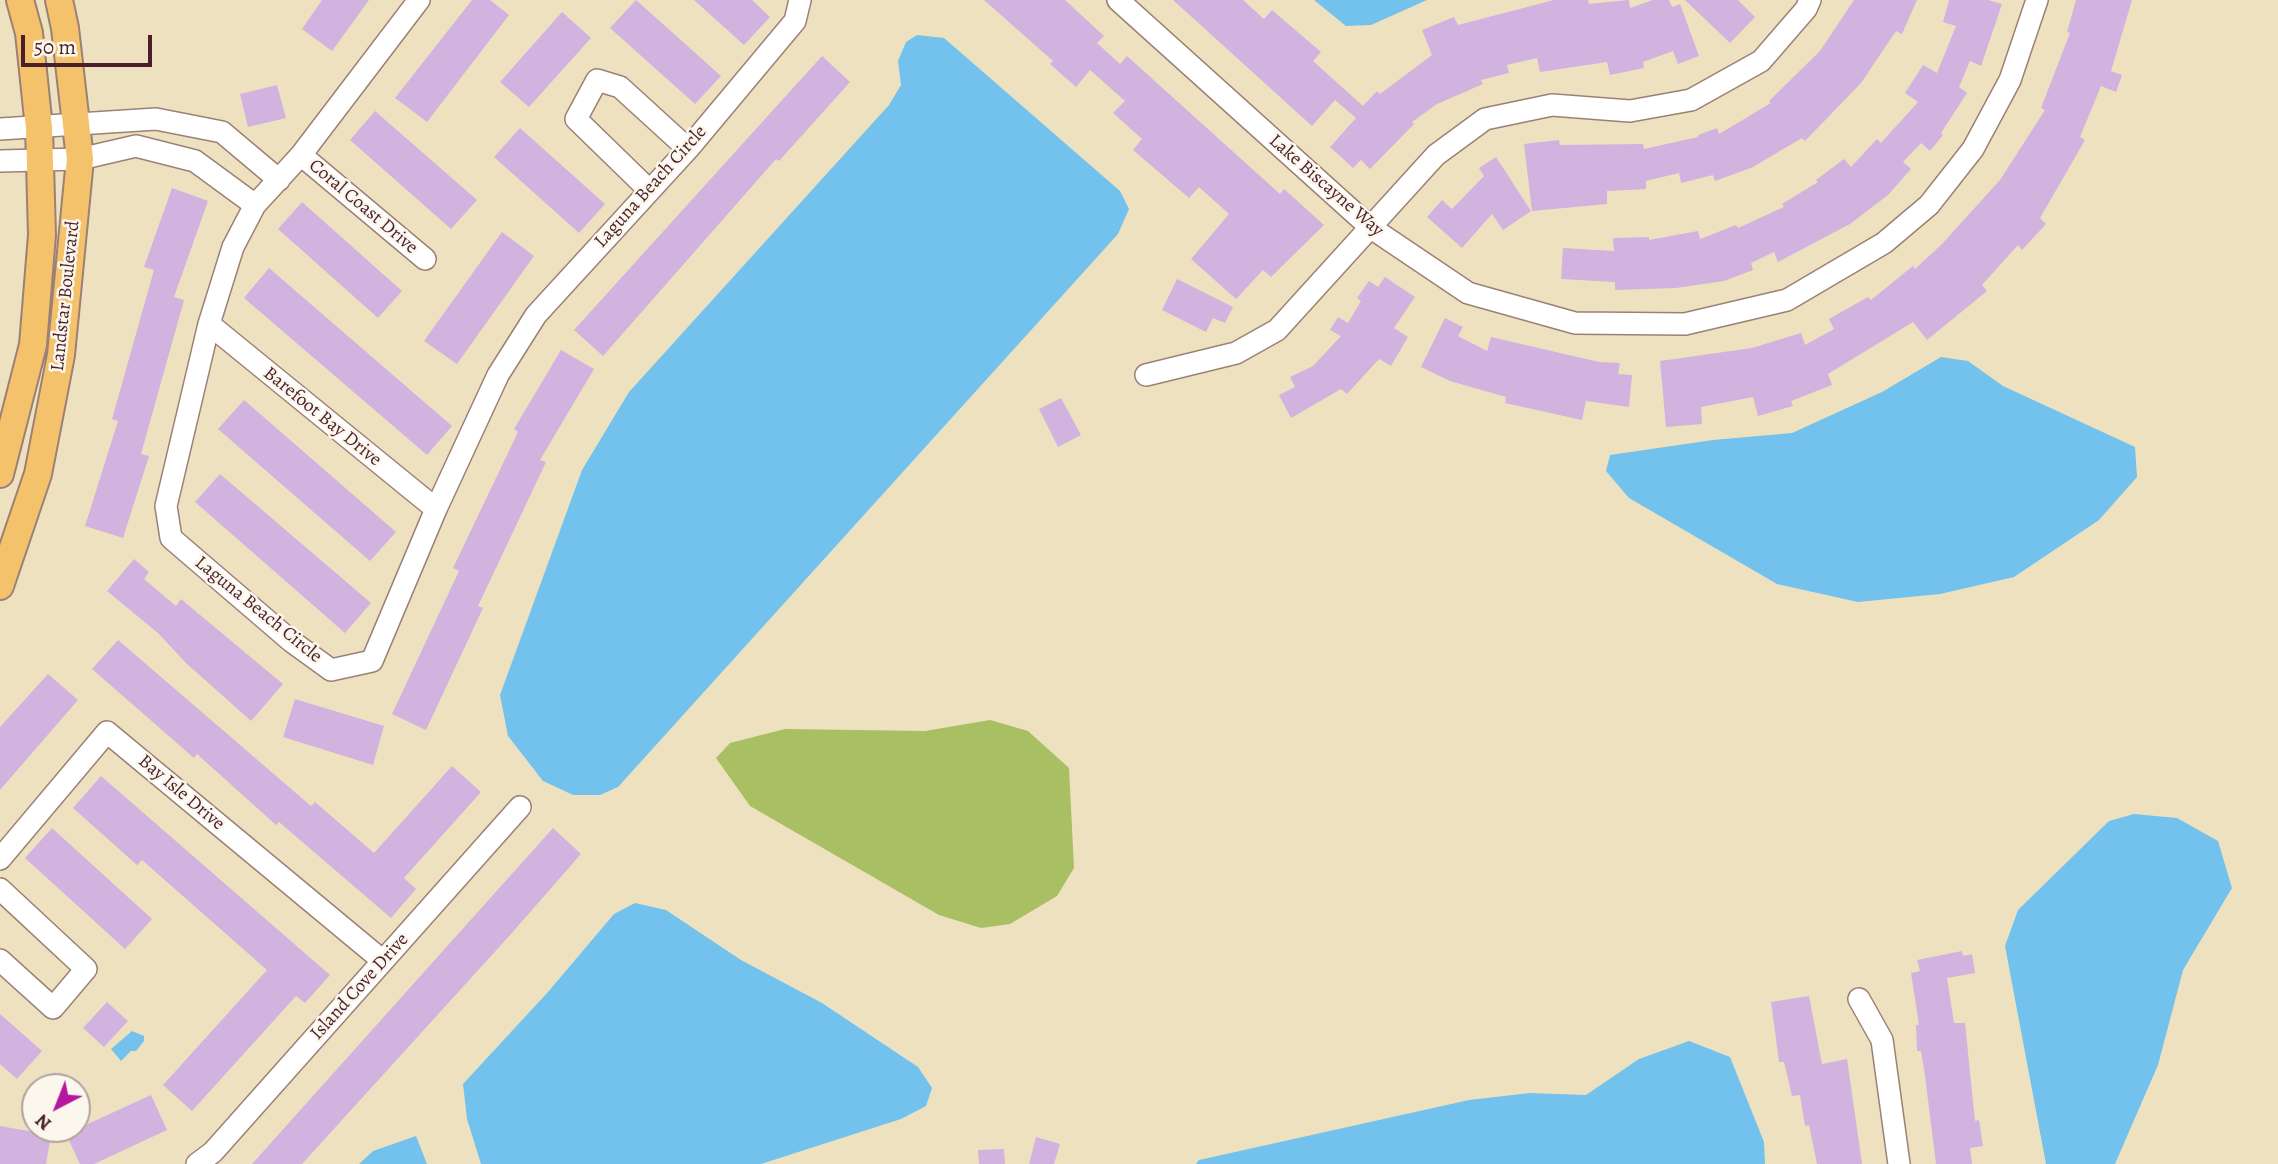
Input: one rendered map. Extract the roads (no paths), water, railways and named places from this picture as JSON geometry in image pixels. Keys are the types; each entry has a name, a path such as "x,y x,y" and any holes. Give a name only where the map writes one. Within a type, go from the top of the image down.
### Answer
{"main road":[{"name":"Landstar Boulevard","path":"0,474 33,345 42,235 39,128 29,33 20,0"},
{"name":"Landstar Boulevard","path":"0,586 38,474 61,355 80,159 59,0"}],"street":[{"name":"Laguna Beach Circle","path":"419,0 302,155 255,205 233,247 209,324 166,506 171,538 291,641 331,670 372,662 436,509 498,375 536,315 688,149 795,21 800,0"},
{"name":"Lake Biscayne Way","path":"1118,0 1370,227 1468,293 1575,323 1685,324 1787,300 1884,243 1929,205 1973,149 2010,80 2037,0"},
{"path":"1146,375 1236,353 1277,330 1436,155 1485,119 1552,105 1630,111 1692,100 1761,61 1806,9 1810,0"},
{"path":"649,190 576,119 597,80 620,87 688,149"},
{"path":"0,129 156,120 222,132 279,180"},
{"path":"0,161 80,159 136,146 195,161 255,205"},
{"name":"Coral Coast Drive","path":"302,155 425,259"},
{"name":"Barefoot Bay Drive","path":"209,324 436,509"},
{"name":"Bay Isle Drive","path":"0,859 107,732 383,961"},
{"name":"Island Cove Drive","path":"197,1164 213,1152 520,807"},
{"path":"0,889 86,969 53,1009 0,960"},
{"path":"1859,999 1882,1040 1899,1164"}],"water":[{"path":"1314,0 1427,0 1371,25 1346,26"},
{"path":"917,35 944,38 1120,191 1129,209 1118,234 618,787 600,795 573,795 543,781 508,736 500,695 582,470 629,392 889,105 901,85 898,61 906,42"},
{"path":"1941,357 1968,361 2003,386 2135,447 2137,477 2099,520 2014,577 1940,594 1858,602 1777,584 1629,498 1606,471 1610,455 1713,440 1792,433 1882,392"},
{"path":"2134,814 2177,818 2218,841 2232,888 2183,970 2158,1065 2115,1164 2046,1164 2005,946 2018,910 2109,821"},
{"path":"635,903 666,910 741,960 822,1003 918,1067 932,1088 926,1106 901,1119 761,1164 481,1164 467,1119 463,1084 548,992 614,914"},
{"path":"132,1031 144,1036 144,1041 136,1051 131,1051 121,1061 111,1049"},
{"path":"1689,1041 1730,1057 1764,1142 1765,1164 1196,1164 1199,1160 1469,1100 1530,1093 1586,1095 1639,1059"},
{"path":"416,1136 427,1164 359,1164 373,1151"}]}
